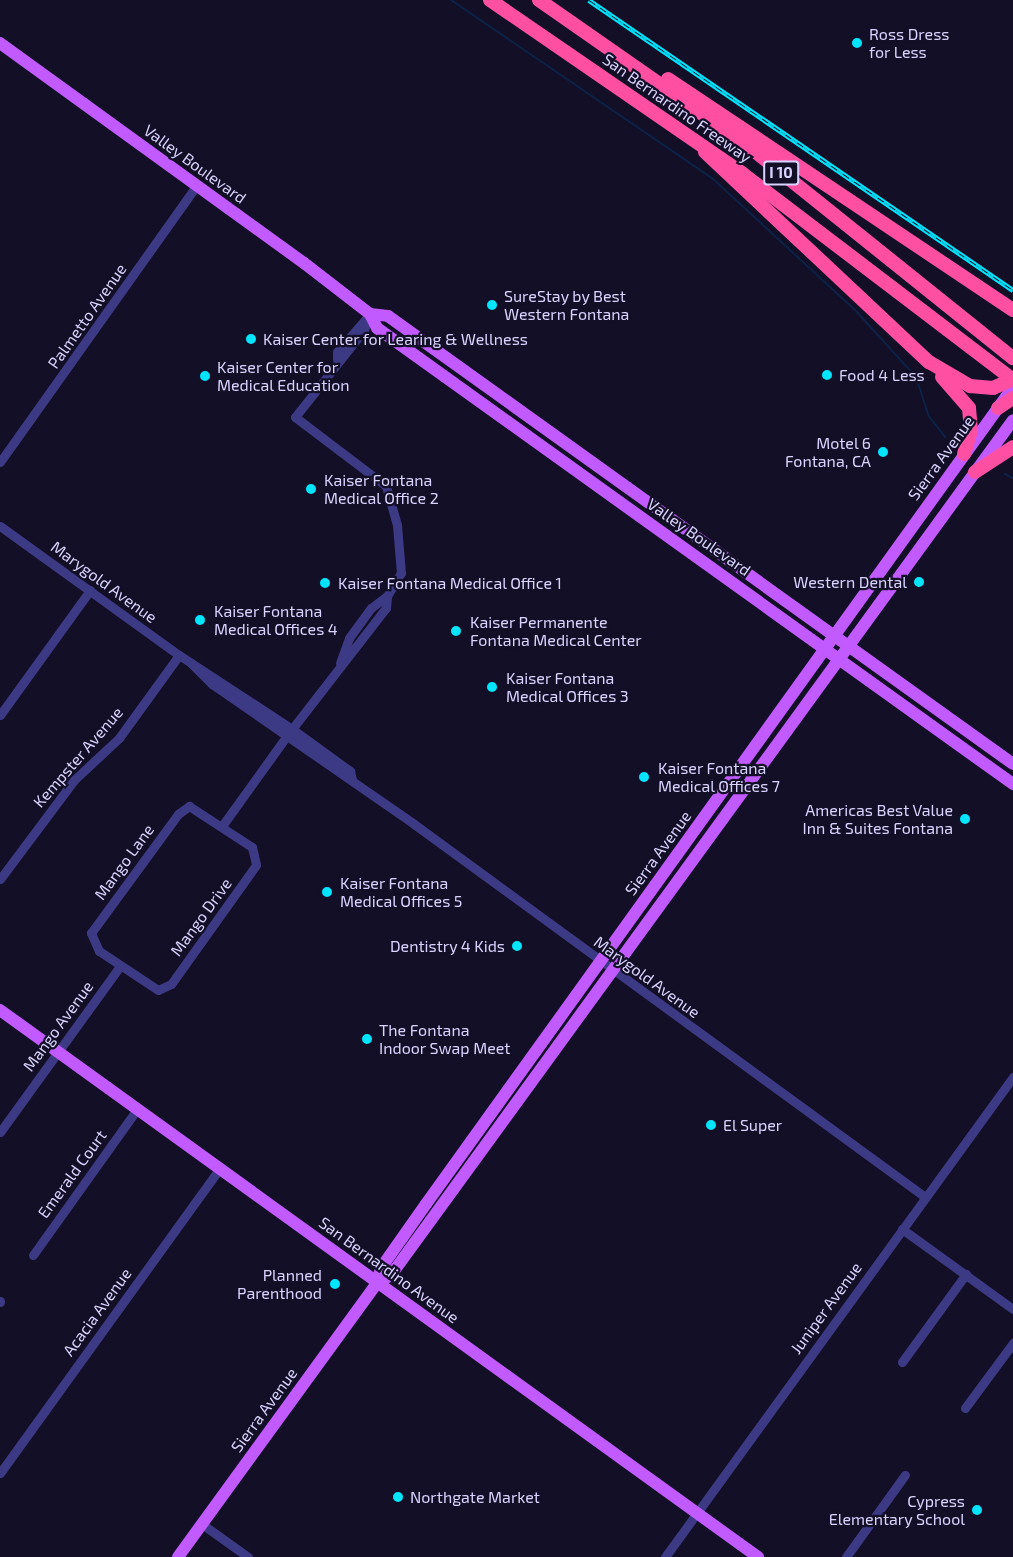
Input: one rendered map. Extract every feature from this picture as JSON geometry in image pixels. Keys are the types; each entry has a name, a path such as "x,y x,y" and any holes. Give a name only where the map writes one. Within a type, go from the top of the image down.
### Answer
{"highway":[{"name":"San Bernardino Freeway","path":"490,0 694,139 1013,380"},
{"name":"San Bernardino Freeway","path":"539,0 747,145 1013,358"},
{"path":"585,32 699,97 994,300 1013,310"},
{"path":"694,139 716,166 929,362 969,408 971,432 964,454"},
{"path":"994,300 1013,321"},
{"path":"929,362 970,386 993,388 1013,380"},
{"path":"998,408 1013,398"},
{"path":"975,472 1013,447"}],"main road":[{"name":"Valley Boulevard","path":"0,43 197,185 370,314 377,328 839,657 1013,784"},
{"name":"Valley Boulevard","path":"370,314 388,316 1013,764"},
{"name":"Sierra Avenue","path":"178,1557 377,1283 381,1268 1013,387"},
{"name":"Sierra Avenue","path":"377,1283 391,1275 611,969 1013,420"},
{"path":"514,427 567,444"},
{"name":"San Bernardino Avenue","path":"0,1010 758,1557"},
{"path":"470,1165 476,1147 504,1106 500,1101"}],"street":[{"name":"Palmetto Avenue","path":"0,462 197,185"},
{"path":"340,663 349,638 367,612 387,596 399,580 401,565 397,525 386,486 296,417 337,359 337,352 370,314"},
{"name":"Marygold Avenue","path":"0,526 289,733 925,1197"},
{"path":"0,715 90,590"},
{"path":"222,826 340,663 363,640 386,608 387,596"},
{"path":"363,640 369,620 367,612"},
{"name":"Kempster Avenue","path":"0,879 74,780 119,738 179,655"},
{"name":"Marygold Avenue","path":"191,663 212,684 289,733"},
{"name":"Mango Lane","path":"120,966 96,948 92,930 181,811 194,807 222,826"},
{"name":"Mango Drive","path":"120,966 153,988 168,986 234,898 256,865 257,856 252,847 222,826"},
{"name":"Mango Avenue","path":"0,1132 120,966"},
{"name":"Juniper Avenue","path":"665,1557 1013,1077"},
{"name":"Emerald Court","path":"33,1255 137,1110"},
{"name":"Acacia Avenue","path":"0,1473 219,1168"},
{"path":"902,1229 1013,1309"},
{"path":"902,1362 966,1274"},
{"path":"965,1408 1013,1343"},
{"path":"846,1557 905,1475"},
{"path":"202,1524 248,1557"}],"waterway":[{"path":"451,0 712,178 856,311 916,377 928,415 945,437"},
{"path":"1005,474 1013,478"}],"railway":[{"path":"589,0 1013,290"}],"place":[{"name":"Ross Dress for Less","path":"857,43"},
{"name":"SureStay by Best Western Fontana","path":"492,305"},
{"name":"Kaiser Center for Learing & Wellness","path":"251,339"},
{"name":"Food 4 Less","path":"827,375"},
{"name":"Kaiser Center for Medical Education","path":"205,376"},
{"name":"Motel 6 Fontana, CA","path":"883,452"},
{"name":"Kaiser Fontana Medical Office 2","path":"311,489"},
{"name":"Western Dental","path":"919,582"},
{"name":"Kaiser Fontana Medical Office 1","path":"325,583"},
{"name":"Kaiser Fontana Medical Offices 4","path":"200,620"},
{"name":"Kaiser Permanente Fontana Medical Center","path":"456,631"},
{"name":"Kaiser Fontana Medical Offices 3","path":"492,687"},
{"name":"Kaiser Fontana Medical Offices 7","path":"644,777"},
{"name":"Americas Best Value Inn & Suites Fontana","path":"965,819"},
{"name":"Kaiser Fontana Medical Offices 5","path":"327,892"},
{"name":"Dentistry 4 Kids","path":"517,946"},
{"name":"The Fontana Indoor Swap Meet","path":"367,1039"},
{"name":"El Super","path":"711,1125"},
{"name":"Planned Parenthood","path":"335,1284"},
{"name":"Northgate Market","path":"398,1497"},
{"name":"Cypress Elementary School","path":"977,1510"}]}
